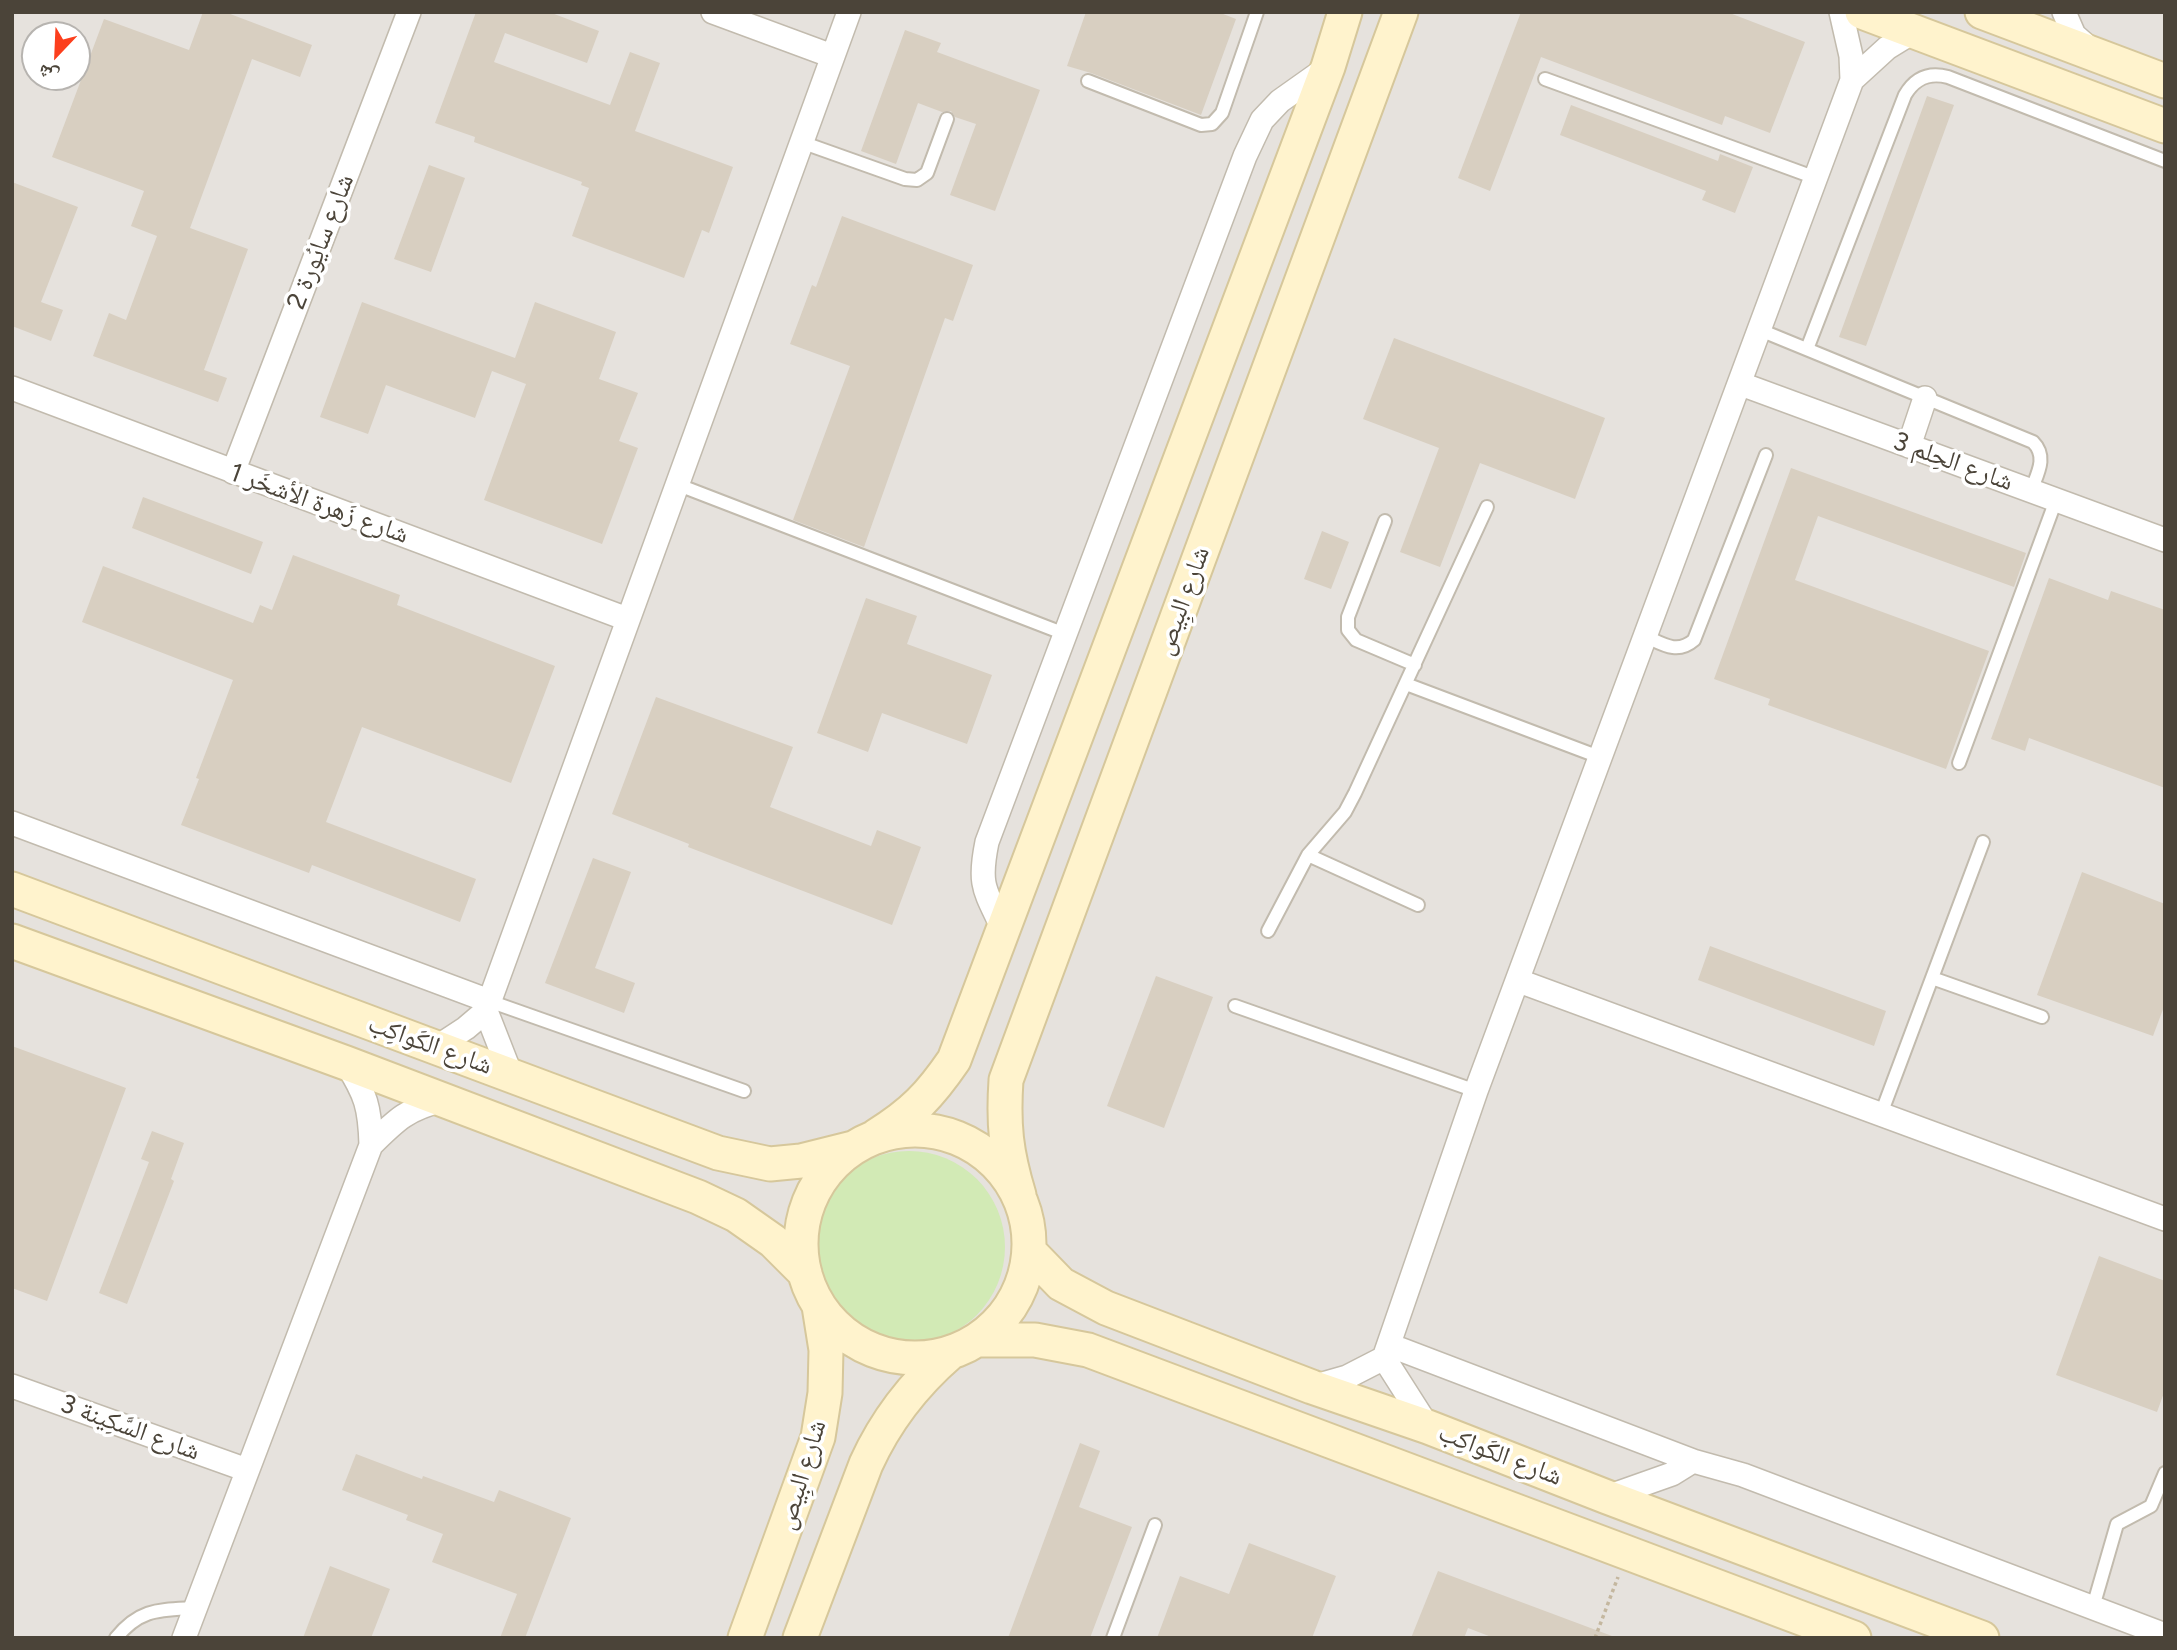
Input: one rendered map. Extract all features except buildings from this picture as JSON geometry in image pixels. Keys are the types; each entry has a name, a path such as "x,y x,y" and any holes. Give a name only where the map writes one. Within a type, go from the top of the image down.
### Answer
{"street":[{"name":"شارع سايُورة 2","path":"233,472 409,12"},
{"path":"713,12 832,56"},
{"path":"437,1047 466,1028 487,1006 849,12"},
{"name":"شارع البِيص","path":"865,1142 903,1119 931,1093 954,1059 1328,67 1345,12"},
{"name":"شارع البِيص","path":"1019,1195 1007,1157 1003,1120 1006,1080 1401,12"},
{"path":"1312,1387 1347,1377 1387,1352 1476,1091 1852,80 1851,56 1841,12"},
{"path":"1862,12 2165,126"},
{"path":"2064,12 2074,35 2097,56"},
{"path":"2007,15 2097,56 2165,81"},
{"path":"1852,80 1887,48 1913,32"},
{"path":"1003,929 982,886 982,866 987,842 1245,156 1262,120 1280,101 1328,67"},
{"name":"شارع الحِلم 3","path":"1741,384 2165,540"},
{"name":"شارع زَهرة الأشخَر 1","path":"12,388 627,619"},
{"path":"1909,446 1925,398"},
{"path":"12,822 487,1006 511,1075"},
{"name":"شارع الكَواكِب","path":"12,889 718,1153 770,1164 801,1161 865,1142"},
{"name":"شارع الكَواكِب","path":"12,941 346,1063 698,1197 736,1215 773,1241 804,1273"},
{"path":"1519,981 2165,1219"},
{"path":"184,1638 371,1145 370,1112 363,1090 346,1063"},
{"path":"371,1145 396,1121 419,1106 444,1100"},
{"path":"909,1130 943,1133 974,1146 1000,1167 1019,1195 1028,1223 1030,1252 1025,1278 1014,1303 998,1324 964,1347 921,1358 891,1355 863,1345 839,1329 820,1306 804,1273 801,1245 804,1216 814,1189 831,1166 865,1142 909,1130"},
{"name":"شارع الكَواكِب","path":"1030,1252 1061,1284 1106,1308 1983,1638"},
{"name":"شارع البِيص","path":"745,1638 818,1437 825,1393 826,1360 820,1306"},
{"name":"شارع الكَواكِب","path":"964,1347 1035,1340 1088,1350 1854,1638"},
{"name":"شارع البِيص","path":"805,1634 866,1464 878,1438 909,1392 964,1347"},
{"path":"1387,1352 1428,1427"},
{"path":"1387,1352 1693,1461 1743,1475 2165,1634"},
{"name":"شارع السَّكِينة 3","path":"12,1386 247,1471"},
{"path":"1607,1497 1672,1474 1693,1461"}],"lane":[{"path":"1088,81 1201,125 1212,124 1222,113 1257,12"},
{"path":"1807,349 1905,95 1915,81 1931,75 1948,77 2165,161"},
{"path":"1545,79 1816,178"},
{"path":"801,142 905,179 917,180 929,168 947,119"},
{"path":"1760,330 2033,442 2038,448 2041,463 2031,491"},
{"path":"1647,637 1676,648 1694,640 1766,456"},
{"path":"676,484 1065,634"},
{"path":"1959,763 2056,500"},
{"path":"1268,931 1308,855 1345,812 1487,507"},
{"path":"1385,522 1348,617 1348,630 1356,640 1415,665"},
{"path":"1406,684 1602,758"},
{"path":"1881,1114 1983,842"},
{"path":"1308,855 1418,905"},
{"path":"1932,978 2042,1017"},
{"path":"487,1006 744,1091"},
{"path":"1236,1006 1476,1091"},
{"path":"2093,1607 2117,1524 2151,1506 2165,1473"},
{"path":"1113,1638 1155,1525"},
{"path":"116,1638 135,1618 161,1610 195,1608"}],"path":[{"path":"1595,1638 1627,1553"}],"shaded area":[{"path":"12,12 2165,12 2165,1638 12,1638"}],"green space":[{"path":"909,1151 928,1152 946,1158 977,1179 998,1210 1004,1228 1004,1266 998,1284 977,1315 946,1336 928,1342 909,1343 890,1342 872,1336 841,1315 820,1284 814,1266 813,1247 814,1228 820,1210 841,1179 872,1158 890,1152"}]}
